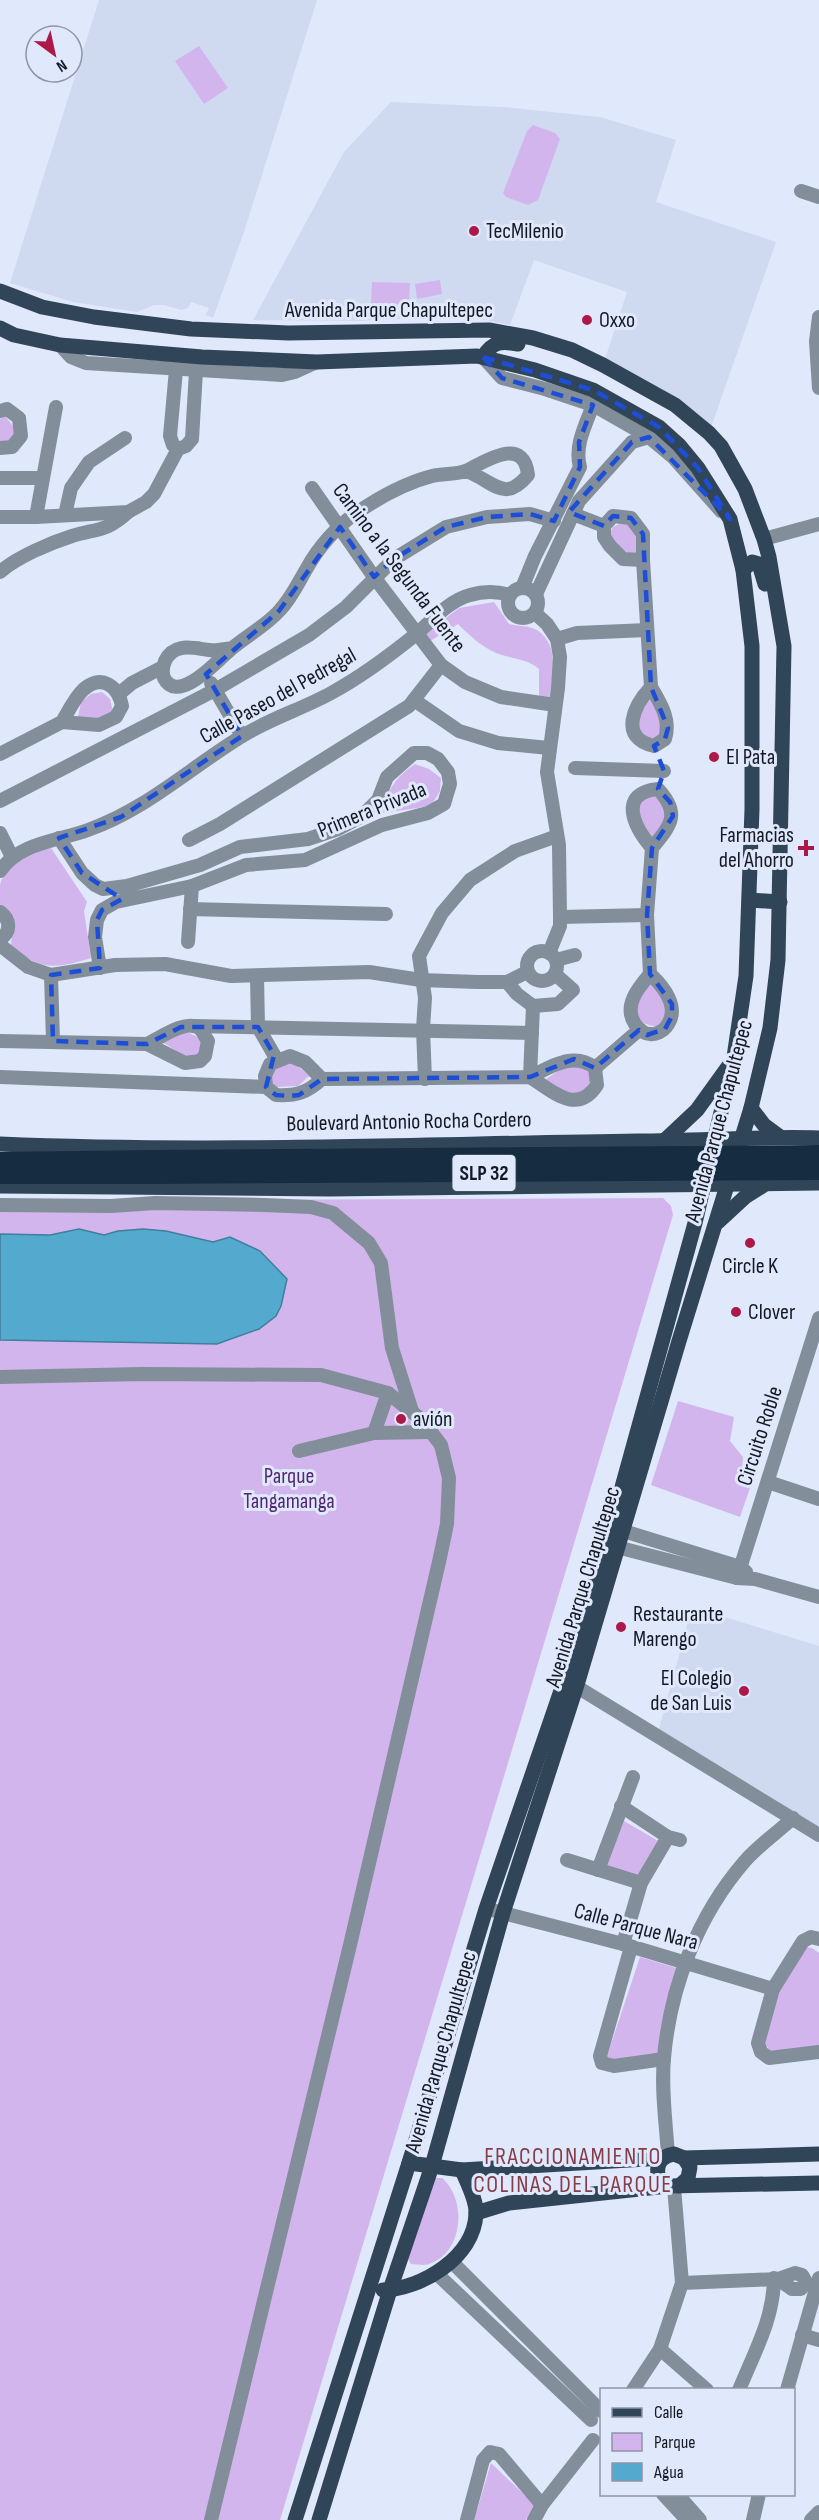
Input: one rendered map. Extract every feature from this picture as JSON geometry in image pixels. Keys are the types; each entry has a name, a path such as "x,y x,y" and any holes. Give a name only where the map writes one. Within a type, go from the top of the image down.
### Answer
{"highway":[{"path":"48,1160 109,1149"},
{"name":"SLP 32","path":"0,1175 150,1167 819,1154"},
{"name":"SLP 32","path":"0,1161 48,1160 150,1167 819,1172"}],"main road":[{"name":"Avenida Parque Chapultepec","path":"0,291 42,307 94,317 191,329 288,333 489,330 532,338 572,350 675,405 709,433 720,446 745,489 764,539 784,646 778,960 771,1022 751,1108 617,1529 503,1913 432,2166 390,2290 319,2520"},
{"name":"Avenida Parque Chapultepec","path":"0,328 14,335 60,345 202,357 317,362 483,357 535,370 593,390 659,427 679,445 698,468 730,519 743,570 752,646 750,900 746,976 734,1057 695,1223 617,1529"},
{"path":"483,357 491,345 501,341 541,349 572,350"},
{"path":"743,570 752,562 761,567 774,626 784,646"},
{"path":"750,900 780,902"},
{"path":"656,1185 671,1175 674,1165 670,1148 664,1141 697,1110 734,1057"},
{"path":"751,1108 765,1125 780,1136"},
{"name":"Boulevard Antonio Rocha Cordero","path":"0,1144 109,1149 664,1141 780,1136 819,1138"},
{"path":"796,1184 760,1177 751,1165 756,1150 797,1137"},
{"path":"0,1186 342,1189 819,1182"},
{"path":"714,1227 745,1197 767,1184"},
{"name":"Avenida Parque Chapultepec","path":"296,2517 409,2163 486,1909 571,1684"},
{"path":"409,2163 462,2170 674,2154 684,2158 819,2154"},
{"path":"665,2156 659,2162 657,2173 663,2183 674,2186 684,2183 690,2173 688,2162 684,2158"},
{"path":"368,2290 390,2290 436,2273 452,2262 471,2232 476,2213 462,2170"},
{"path":"476,2213 509,2203 674,2186 819,2183"}],"street":[{"path":"801,191 819,197"},
{"path":"819,317 816,341 819,388"},
{"path":"60,345 71,357 86,363 176,370 282,375 317,362"},
{"path":"483,357 502,378 593,405 649,437 673,457 708,499 730,519"},
{"path":"176,370 170,440 172,445 178,448"},
{"path":"0,572 10,564 71,536 112,526 154,494 178,448 190,443 193,435 196,371"},
{"path":"593,405 579,442 580,467 573,503 536,594 538,604 535,613 523,618 512,613 509,608 510,595 522,588 535,556 554,521 573,503 632,442 649,437"},
{"path":"36,517 56,407"},
{"path":"0,411 7,409 19,418 21,436 12,447 0,448"},
{"path":"65,515 71,488 89,462 125,438"},
{"path":"231,648 210,650 178,647 166,657 162,667 164,678 170,685 179,686 206,674 231,648 249,638 279,611 295,592 307,567 325,543 353,515 406,485 433,476 465,471"},
{"path":"0,478 42,478"},
{"name":"Camino a la Segunda Fuente","path":"312,488 374,577 441,664 465,682 501,697 555,705"},
{"path":"573,503 604,526"},
{"path":"0,517 128,512"},
{"path":"0,801 215,690 309,634 346,607 394,559 446,527 487,517 530,514 554,521"},
{"path":"643,560 623,559 604,537 604,526 613,516 631,518 643,534 651,687 660,702 668,728 665,740 654,746 645,744 636,736 631,725 640,699 651,687"},
{"path":"764,539 819,524"},
{"path":"535,556 549,564"},
{"path":"522,588 532,590 536,594"},
{"name":"Calle Paseo del Pedregal","path":"0,871 12,857 27,848 87,831 121,817 165,790 242,736 331,693 365,673 444,609 469,595 496,591 510,595"},
{"path":"507,982 517,994 533,1006 558,1004 573,990 553,962 540,951 532,955 527,963 528,972 538,981 547,980 553,962 560,926 557,836 546,772 560,657 557,639 547,624 535,613"},
{"path":"557,639 577,633 647,630"},
{"path":"189,840 220,824 381,724 414,700 441,664"},
{"path":"120,693 132,683 162,667"},
{"path":"206,674 242,736"},
{"path":"0,754 62,722 84,689 104,683 111,684 120,693 122,706 116,717 99,725 62,722"},
{"path":"414,700 459,730 498,743 549,748"},
{"path":"105,722 105,747"},
{"path":"654,746 664,771 658,789"},
{"name":"Primera Privada","path":"59,838 82,873 95,885 103,890 127,886 200,865 240,847 308,839 338,829 362,816 378,800 387,777 414,753 427,753 438,759 448,772 450,784 444,804 428,813 382,825 304,860 246,866 192,886 116,902 102,910 97,920 95,937 100,968"},
{"path":"575,768 664,771"},
{"path":"650,974 659,982 669,999 672,1016 665,1029 647,1035 639,1030 631,1017 631,1004 637,989 650,974 647,915 652,848 668,827 673,816 670,802 658,789"},
{"path":"652,848 643,837 632,811 635,799 646,790 658,789"},
{"path":"0,833 12,857"},
{"path":"425,1079 423,1029 425,998 419,956 442,913 470,880 515,851 557,836"},
{"path":"188,942 192,886"},
{"path":"190,909 386,914"},
{"path":"0,912 6,918 8,927 7,932 0,939"},
{"path":"560,917 647,915"},
{"path":"0,945 28,967 51,975 100,968 165,964 231,976 257,977 369,972 422,980 507,982 528,972"},
{"path":"553,962 575,955"},
{"path":"51,975 53,1041"},
{"path":"257,977 258,1026 277,1060"},
{"path":"530,1077 533,1006"},
{"path":"0,1041 147,1044 185,1063 200,1061 205,1056 208,1041 200,1029 193,1026"},
{"path":"147,1044 181,1027 193,1026 532,1033"},
{"path":"595,1068 639,1030"},
{"path":"266,1087 265,1076 270,1064 290,1056 305,1062 322,1079"},
{"path":"0,1077 266,1087 276,1095 299,1095 311,1089 322,1079 530,1077 574,1059 588,1062 595,1068 597,1085 591,1094 576,1100 560,1097 530,1077"},
{"path":"0,1205 111,1206 155,1203 264,1205 311,1207 333,1213 369,1243 381,1263 393,1348 412,1411"},
{"name":"Circuito Roble","path":"739,1572 817,1333 819,1318"},
{"path":"0,1377 143,1374 321,1375 388,1393 412,1411 441,1445 449,1478 447,1524 350,1945 211,2520"},
{"path":"374,1433 388,1393"},
{"path":"299,1451 374,1433 431,1432"},
{"path":"768,1482 819,1499"},
{"path":"617,1529 755,1579 819,1597"},
{"path":"612,1546 739,1572"},
{"path":"571,1684 819,1835"},
{"path":"598,1870 633,1777"},
{"path":"621,1806 674,1838 641,1883 600,2056 602,2063 614,2066 664,2059"},
{"path":"665,2156 664,2059 668,2025 685,1962 711,1909 746,1860 793,1818"},
{"path":"567,1860 641,1883"},
{"name":"Calle Parque Nara","path":"486,1909 627,1945 773,1989"},
{"path":"819,1939 811,1937 803,1941 773,1989 758,2043 761,2052 769,2058 819,2052"},
{"path":"634,2388 660,2349 682,2283 674,2186"},
{"path":"452,2262 598,2414"},
{"path":"436,2273 598,2414"},
{"path":"788,2388 819,2278"},
{"path":"682,2283 776,2279 769,2320 740,2388"},
{"path":"802,2335 819,2340"},
{"path":"660,2349 705,2388"},
{"path":"534,2520 542,2505 598,2443 589,2430 598,2414"},
{"path":"466,2520 483,2460 490,2452 500,2454 542,2505"},
{"path":"665,2496 687,2520"},
{"path":"679,2496 700,2520"},
{"path":"753,2520 759,2496"},
{"path":"812,2520 819,2512"},
{"path":"296,2517 312,2520"}],"highlighted area":[{"path":"483,357 593,390 659,427 698,468 730,519 649,437 632,442 569,512 604,526 613,516 631,518 643,534 651,687 668,728 665,739 654,746 664,771 658,789 670,802 673,816 652,848 647,915 650,974 672,1004 672,1016 665,1029 647,1035 639,1030 595,1068 574,1059 530,1077 322,1079 299,1095 289,1096 276,1095 266,1087 274,1055 258,1027 181,1027 147,1044 53,1041 51,975 100,968 97,920 102,910 122,899 82,873 59,838 121,817 242,736 206,674 279,611 340,527 374,577 394,559 446,527 487,517 530,514 554,521 580,467 579,442 593,405 502,378"}],"shaded area":[{"path":"99,0 317,0 244,232 213,318 206,315 209,308 191,302 188,308 181,310 164,305 154,305 137,312 73,302 10,283 73,84 84,84 84,48"},
{"name":"TecMilenio","path":"391,102 502,107 600,117 676,140 656,202 776,242 709,433 603,365 627,292 534,260 510,325 467,316 357,321 253,320 344,152"},
{"name":"El Colegio de San Luis","path":"692,1607 819,1646 819,1837 657,1736"}],"green space":[{"path":"199,46 228,88 204,104 175,61"},
{"path":"533,125 555,133 560,139 538,200 528,205 506,197 503,193 527,131"},
{"path":"440,280 442,294 417,299 415,284"},
{"path":"372,282 410,283 409,305 371,304"},
{"path":"5,416 13,426 16,439 0,443 0,419"},
{"path":"627,523 638,538 638,556 620,548 609,535 613,527"},
{"path":"494,602 509,624 537,630 545,637 552,653 553,663 549,701 539,701 539,669 519,659 491,650 458,624 427,643 422,636 459,608"},
{"path":"102,692 110,699 113,712 103,721 78,717 81,702 91,694"},
{"path":"649,696 662,717 659,738 651,740 635,726"},
{"path":"415,764 429,769 441,778 440,791 431,806 383,813 393,784"},
{"path":"658,792 671,814 652,846 644,836 637,799"},
{"path":"51,848 87,902 84,911 91,958 58,966 40,964 11,946 11,918 0,905 0,885 7,870 27,855"},
{"path":"650,977 669,1005 662,1025 646,1024 634,1015 640,990"},
{"path":"183,1030 202,1039 202,1051 196,1057 184,1056 162,1042"},
{"path":"291,1060 309,1076 298,1086 277,1087 271,1082 272,1067"},
{"path":"574,1066 585,1069 591,1075 588,1085 579,1093 575,1094 553,1087 546,1079 560,1070"},
{"name":"Parque Tangamanga","path":"663,1198 671,1206 673,1215 280,2520 0,2520 0,1201"},
{"path":"678,1401 734,1417 730,1441 743,1457 742,1470 754,1476 740,1517 651,1485"},
{"path":"624,1821 660,1842 635,1881 604,1870"},
{"path":"806,1947 819,1953 819,2049 770,2051 764,2042 773,1994"},
{"path":"640,1957 680,1969 661,2057 605,2062"},
{"path":"433,2178 442,2178 450,2187 455,2199 458,2225 455,2237 441,2258 427,2265 411,2264 408,2259"},
{"path":"491,2463 535,2505 526,2520 474,2520"}],"water":[{"path":"79,1229 104,1235 118,1231 143,1229 166,1231 213,1242 230,1237 260,1251 287,1279 281,1306 276,1316 259,1329 217,1344 0,1340 0,1234 50,1235"}],"place":[{"name":"TecMilenio","path":"474,231"},
{"name":"Oxxo","path":"587,320"},
{"name":"El Pata","path":"714,757"},
{"name":"Farmacias del Ahorro","path":"806,848"},
{"name":"Circle K","path":"750,1243"},
{"name":"Clover","path":"736,1312"},
{"name":"avión","path":"401,1419"},
{"name":"Restaurante Marengo","path":"621,1627"},
{"name":"El Colegio de San Luis","path":"744,1691"}],"district":[{"name":"FRACCIONAMIENTO COLINAS DEL PARQUE","path":"573,2170"}]}
